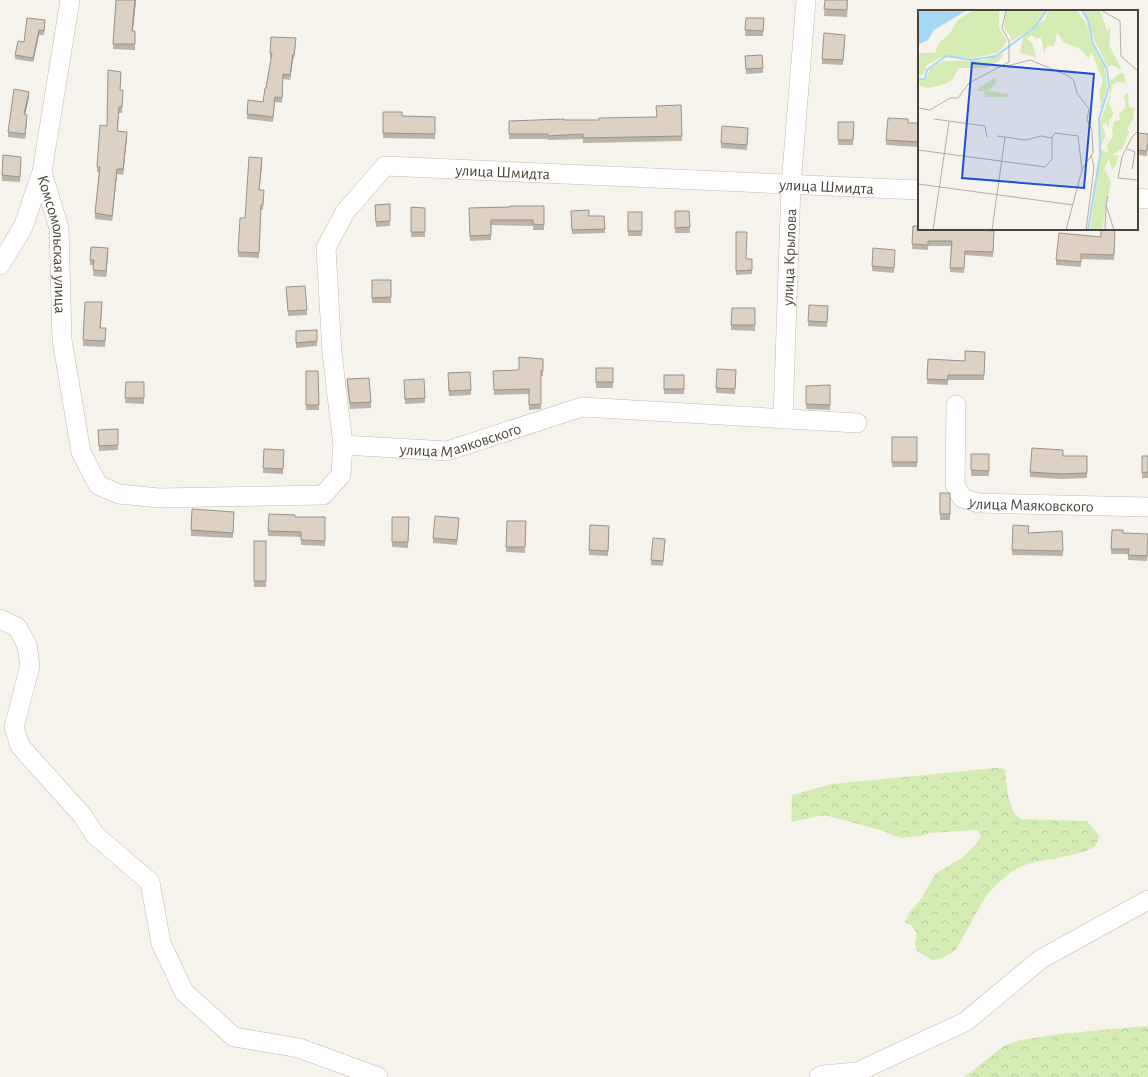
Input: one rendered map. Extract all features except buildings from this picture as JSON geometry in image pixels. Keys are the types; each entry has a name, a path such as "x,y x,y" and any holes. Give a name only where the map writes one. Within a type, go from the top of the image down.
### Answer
{"street":[{"name":"Комсомольская улица","path":"70,0 42,172 59,228 62,340 81,452 98,485 119,494 159,498 323,495 341,475 343,445"},
{"name":"улица Крылова","path":"783,419 791,185 806,0"},
{"name":"улица Шмидта","path":"343,445 332,353 326,248 345,212 385,166 918,190"},
{"path":"0,265 23,227 42,172"},
{"path":"1138,198 1148,199"},
{"name":"улица Маяковского","path":"956,405 955,485 962,498 978,503 1148,506"},
{"name":"улица Маяковского","path":"343,445 447,451 582,407 857,423"},
{"path":"0,619 17,627 27,645 30,666 14,728 20,746 82,815 95,834 150,882 161,943 184,992 234,1037 299,1048 378,1077"},
{"path":"819,1077 823,1075 855,1075 965,1022 1041,959 1148,900"}],"green space":[{"path":"996,768 1005,769 1010,803 1012,809 1020,819 1087,821 1099,836 1098,841 1091,849 1074,855 1025,865 1008,875 992,889 984,899 956,950 940,959 932,960 917,951 915,943 917,934 912,926 905,922 909,913 921,899 936,873 962,858 975,845 981,837 977,830 930,833 920,836 901,838 884,831 828,816 820,816 791,822 792,795 832,784"},
{"path":"1148,1026 1148,1077 964,1077 1004,1046 1021,1040 1059,1034"}]}
